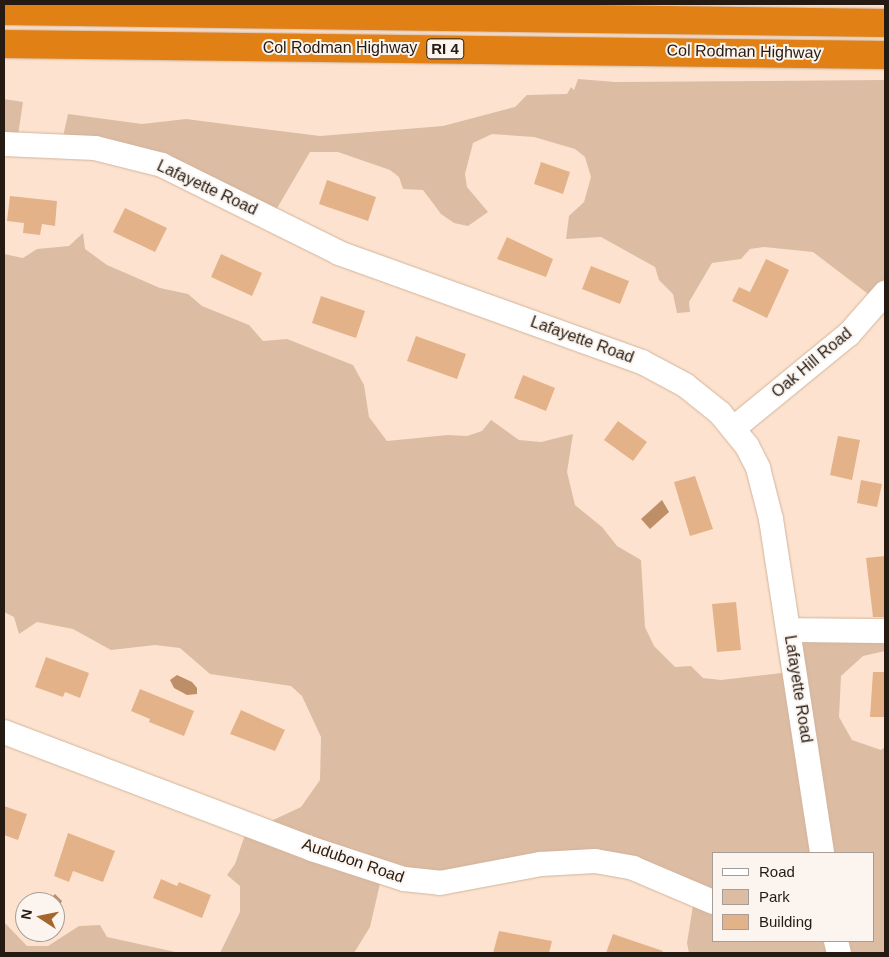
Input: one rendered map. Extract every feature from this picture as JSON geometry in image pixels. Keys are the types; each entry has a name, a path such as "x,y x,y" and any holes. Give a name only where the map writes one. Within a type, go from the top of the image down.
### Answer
{"highway":[{"name":"Col Rodman Highway","path":"4,11 885,23"},
{"name":"Col Rodman Highway","path":"4,44 885,55"}],"street":[{"name":"Lafayette Road","path":"4,144 95,148 162,165 339,253 642,362 703,398 734,428 758,468 771,519 822,852"},
{"name":"Oak Hill Road","path":"734,428 849,334 885,294"},
{"path":"789,630 885,631"},
{"name":"Audubon Road","path":"4,732 312,849 404,880 440,883 541,864 595,861 633,868 712,902"}],"green space":[{"path":"578,79 615,82 885,80 885,292 876,300 813,252 764,247 750,249 741,259 712,263 689,302 690,312 677,313 673,294 659,280 655,267 601,237 566,239 569,216 584,202 591,177 585,157 575,149 534,137 492,134 473,143 465,174 467,187 488,212 468,226 454,223 441,214 423,190 403,189 399,177 390,170 338,152 310,152 273,215 164,167 61,146 68,114 142,124 186,119 320,136 443,126 515,107 527,95 567,94 571,87 574,90"},
{"path":"4,99 23,102 17,142 4,143"},
{"path":"83,233 85,249 107,265 160,288 188,294 202,306 249,325 263,341 287,339 353,365 364,385 369,417 387,441 448,435 467,436 482,431 491,420 519,440 541,442 573,434 567,472 575,505 602,527 617,546 641,560 645,627 654,646 675,667 691,666 703,678 721,680 791,672 789,640 885,639 885,651 863,656 841,676 839,717 852,740 881,750 885,747 885,953 689,953 687,943 694,899 641,872 382,875 370,927 354,953 220,953 240,912 240,886 227,875 235,864 248,826 269,822 301,807 320,780 321,737 302,696 291,686 210,674 180,648 155,645 111,650 73,629 37,622 19,634 14,617 4,612 4,254 23,258 37,249 69,246"},
{"path":"4,922 15,933 15,942 23,942 27,946 48,946 54,942 65,942 65,935 79,926 100,925 107,937 180,953 4,953"}],"shaded area":[{"path":"662,500 669,512 650,529 641,519"},
{"path":"177,675 192,682 197,688 197,694 187,695 174,688 170,680"}],"building":[{"path":"541,162 570,172 563,194 534,184"},
{"path":"327,180 376,197 368,221 319,204"},
{"path":"10,196 57,201 55,226 42,224 40,235 23,233 24,223 7,221"},
{"path":"125,208 167,228 155,252 113,232"},
{"path":"507,237 553,259 546,277 497,259"},
{"path":"221,254 262,273 252,296 211,277"},
{"path":"766,259 789,270 767,318 732,301 739,287 750,292"},
{"path":"591,266 629,281 620,304 582,289"},
{"path":"321,296 365,311 356,338 312,323"},
{"path":"416,336 466,354 457,379 407,361"},
{"path":"523,375 555,388 546,411 514,398"},
{"path":"618,421 647,442 633,461 604,440"},
{"path":"838,436 860,440 852,480 830,475"},
{"path":"695,476 713,529 690,536 674,482"},
{"path":"861,480 882,484 877,507 857,503"},
{"path":"885,556 885,617 873,617 866,558"},
{"path":"736,602 741,650 717,652 712,604"},
{"path":"46,657 89,673 80,698 65,692 63,697 35,687"},
{"path":"873,672 885,672 885,717 870,717"},
{"path":"140,689 194,711 184,736 149,722 150,719 131,711"},
{"path":"241,710 285,730 275,751 230,734"},
{"path":"4,806 27,814 18,840 4,835"},
{"path":"68,833 115,851 103,882 73,871 69,882 54,876"},
{"path":"161,879 177,886 179,882 211,895 202,918 153,898"},
{"path":"499,931 552,941 549,953 493,953"},
{"path":"613,934 663,951 662,953 606,953"}]}
